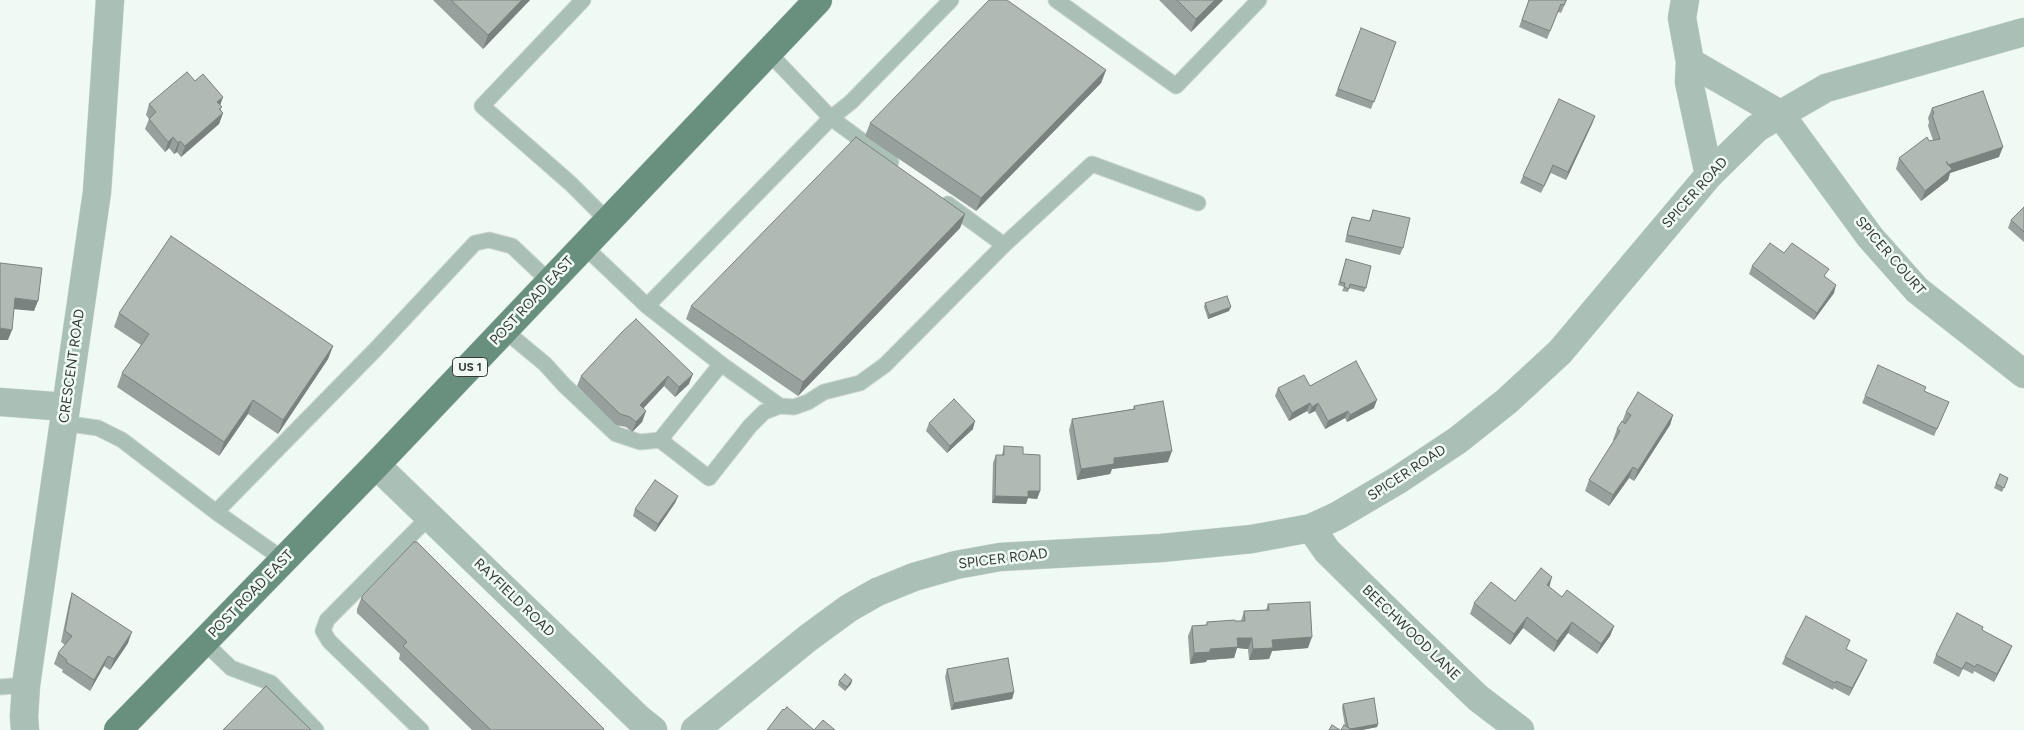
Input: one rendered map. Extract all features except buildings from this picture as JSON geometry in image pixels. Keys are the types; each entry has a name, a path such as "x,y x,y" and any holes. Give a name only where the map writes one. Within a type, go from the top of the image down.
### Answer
{"main road":[{"name":"POST ROAD EAST","path":"118,730 284,560 818,0"}],"street":[{"name":"CRESCENT ROAD","path":"25,730 24,717 13,686 65,415 96,192 110,0"},
{"path":"1685,0 1682,18 1690,62 1689,82 1709,175"},
{"name":"SPICER ROAD","path":"695,730 849,608 877,592 914,577 956,565 1000,557 1216,544 1279,535 1311,528 1366,500 1458,440 1507,401 1560,352 1709,175 1757,128 1826,88 2024,32"},
{"path":"1690,62 1780,114"},
{"name":"SPICER COURT","path":"1780,114 1870,237 1917,290 2024,374"},
{"path":"0,402 65,415"},
{"name":"RAYFIELD ROAD","path":"376,464 638,718 653,730"},
{"name":"BEECHWOOD LANE","path":"1311,528 1327,551 1403,626 1478,698 1520,730"}],"lane":[{"path":"583,0 482,106 558,172 608,220"},
{"path":"647,306 831,118 851,102 951,0"},
{"path":"1056,0 1176,86 1259,0"},
{"path":"768,52 831,118 902,170"},
{"path":"504,330 545,364 564,385 616,434 640,442 660,440 709,478 750,426 764,412 780,406 794,407 808,402 824,392 860,383 885,365 1004,245 1092,164 1198,203"},
{"path":"933,193 1004,245"},
{"path":"216,512 376,348 475,243 489,240 512,246 550,282"},
{"path":"584,246 647,306 721,364 780,406"},
{"path":"660,440 721,364"},
{"path":"65,415 122,440 216,512 284,560"},
{"path":"420,730 329,641 323,631 327,620 429,517"},
{"path":"204,642 231,668 271,683 316,730"}]}
